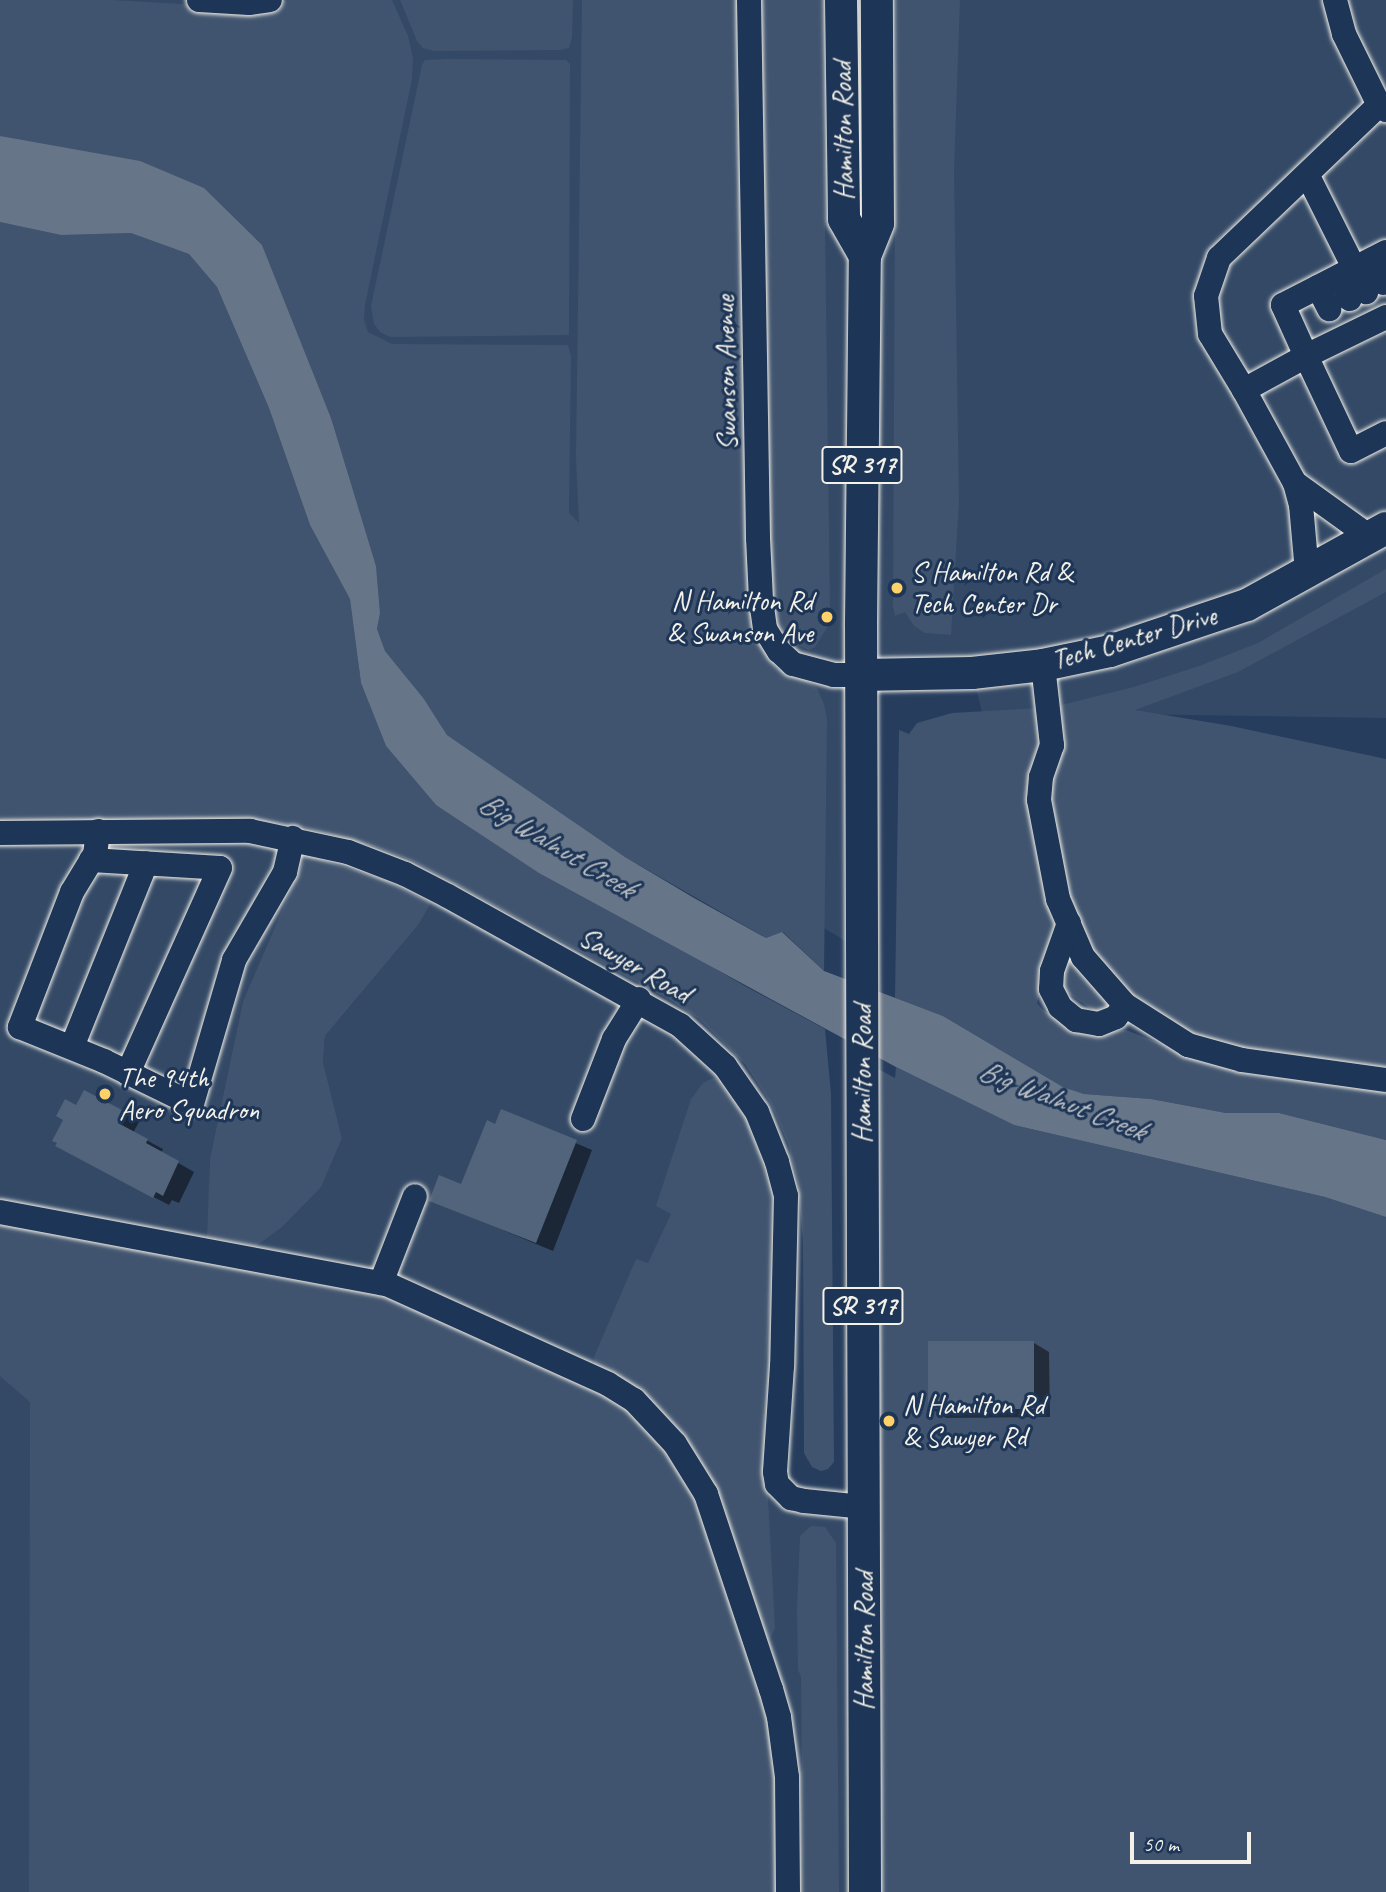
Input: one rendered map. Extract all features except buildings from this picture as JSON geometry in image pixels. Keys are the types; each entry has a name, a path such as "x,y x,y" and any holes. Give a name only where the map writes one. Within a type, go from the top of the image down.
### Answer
{"main road":[{"name":"Hamilton Road","path":"841,0 844,219 865,256"},
{"name":"Hamilton Road","path":"865,1892 861,675 865,256 878,223 877,0"},
{"name":"Tech Center Drive","path":"861,675 915,677 1043,665 1110,650 1247,605 1378,533"}],"street":[{"path":"198,0 261,1"},
{"name":"Swanson Avenue","path":"750,0 758,538 765,629 779,651 793,664 834,675 861,675"},
{"path":"1307,572 1301,505 1295,484 1210,334 1206,296 1219,258 1383,107 1344,34 1335,0"},
{"path":"1307,176 1355,268 1361,313"},
{"path":"1355,268 1361,313"},
{"path":"1355,268 1283,304 1352,451 1386,433"},
{"path":"1244,390 1306,356 1361,313"},
{"path":"1295,484 1378,533"},
{"path":"1043,665 1052,746 1041,777 1039,800 1058,899 1083,957 1125,1005 1188,1045 1242,1060 1386,1080"},
{"name":"Sawyer Road","path":"0,833 237,830 293,838 348,852 405,874 639,999 680,1025 725,1066 757,1112 777,1163 786,1196 787,1232 775,1472 778,1484 791,1498 804,1502 863,1507"},
{"path":"98,831 91,860 72,892 20,1027 72,1047 192,1104 234,960 285,872 293,838"},
{"path":"91,860 220,868 128,1073"},
{"path":"72,1047 146,863"},
{"path":"1069,923 1052,971 1051,989 1060,1007 1076,1020 1099,1024 1115,1017 1125,1005"},
{"path":"583,1119 614,1039 639,999"},
{"path":"381,1283 415,1196"},
{"path":"6,1210 381,1283 420,1297 608,1384 634,1400 675,1444 706,1494 779,1717 787,1777 788,1892"}],"shaded area":[{"path":"0,0 1386,0 1386,718 982,712 972,673 862,675 862,951 566,773 0,478"},
{"path":"0,0 112,0 234,7 290,0 392,0 408,36 413,58 412,79 365,305 364,320 368,332 392,344 568,345 571,356 569,513 579,523 576,457 582,0 739,0 748,586 753,620 776,669 802,677 817,688 827,719 824,971 783,932 766,938 625,857 447,735 424,699 385,651 377,629 380,613 376,566 331,418 262,245 204,188 0,136"},
{"path":"400,0 573,0 572,37 569,48 560,50 434,51 423,48 417,41"},
{"path":"756,0 822,0 830,608 828,626 815,647 809,650 786,640 773,624 768,607"},
{"path":"896,0 960,0 954,171 959,502 951,635 925,633 914,626 905,612 895,616 893,606"},
{"path":"425,60 566,60 570,64 569,335 390,337 380,332 374,324 371,306 422,65"},
{"path":"0,222 61,235 131,233 189,254 217,287 269,408 310,525 350,599 361,683 386,746 436,805 743,985 825,1029 831,1094 834,1462 828,1469 821,1471 812,1467 804,1453 803,1242 798,1183 788,1144 771,1104 745,1064 699,1019 670,1000 413,861 376,847 303,827 249,819 0,821"},
{"path":"1386,569 1386,592 1238,672 1135,710 1231,726 1386,759 1386,1068 1312,1062 1214,1042 1167,1023 1134,998 1090,953 1065,896 1047,783 1057,706 1134,687 1258,643"},
{"path":"1040,708 1057,918 1037,1003 1040,1007 1065,1027 1095,1034 1126,1030 1190,1055 1386,1084 1386,1140 1279,1113 1226,1113 1151,1099 1084,1094 1063,1087 943,1016 895,998 899,730 909,734 917,723 952,713"},
{"path":"213,817 303,827 306,855 243,1001 210,1158 208,1237 342,1138 323,1062 325,1036 419,924 431,903 443,909 448,896 705,1045 777,1162 777,1484 863,1507 865,1892 0,1892 0,821"},
{"path":"306,855 382,879 431,903 419,924 325,1036 323,1062 342,1138 321,1187 282,1227 256,1246 207,1237 210,1158 243,1001"},
{"path":"1070,949 1107,1003 1106,1011 1094,1011 1062,989 1060,959"},
{"path":"862,1060 895,1078 896,1067 1014,1125 1325,1197 1386,1217 1386,1892 865,1892"},
{"path":"715,1077 745,1117 762,1162 770,1196 770,1293 763,1405 775,1628 769,1641 765,1638 714,1495 595,1366 594,1357 636,1259 648,1263 671,1214 656,1206 691,1099 703,1083"},
{"path":"0,1212 363,1279 608,1384 675,1444 771,1689 788,1892 29,1892 30,1402 0,1376"},
{"path":"811,1526 825,1527 836,1543 839,1892 803,1892 801,1676 798,1670 797,1608 800,1536"}],"water":[{"name":"Big Walnut Creek","path":"0,136 140,161 204,188 262,245 331,418 376,566 380,613 377,629 385,651 424,699 447,735 625,857 694,898 766,938 782,932 824,971 943,1016 1063,1087 1084,1094 1151,1099 1226,1113 1279,1113 1386,1140 1386,1217 1325,1197 1014,1125 896,1067 539,873 436,805 386,746 361,683 350,599 310,525 269,408 217,287 189,254 131,233 61,235 0,222"}],"place":[{"name":"S Hamilton Rd & Tech Center Dr","path":"897,588"},
{"name":"N Hamilton Rd & Swanson Ave","path":"827,617"},
{"name":"The 94th Aero Squadron","path":"105,1094"},
{"name":"N Hamilton Rd & Sawyer Rd","path":"889,1421"}]}
